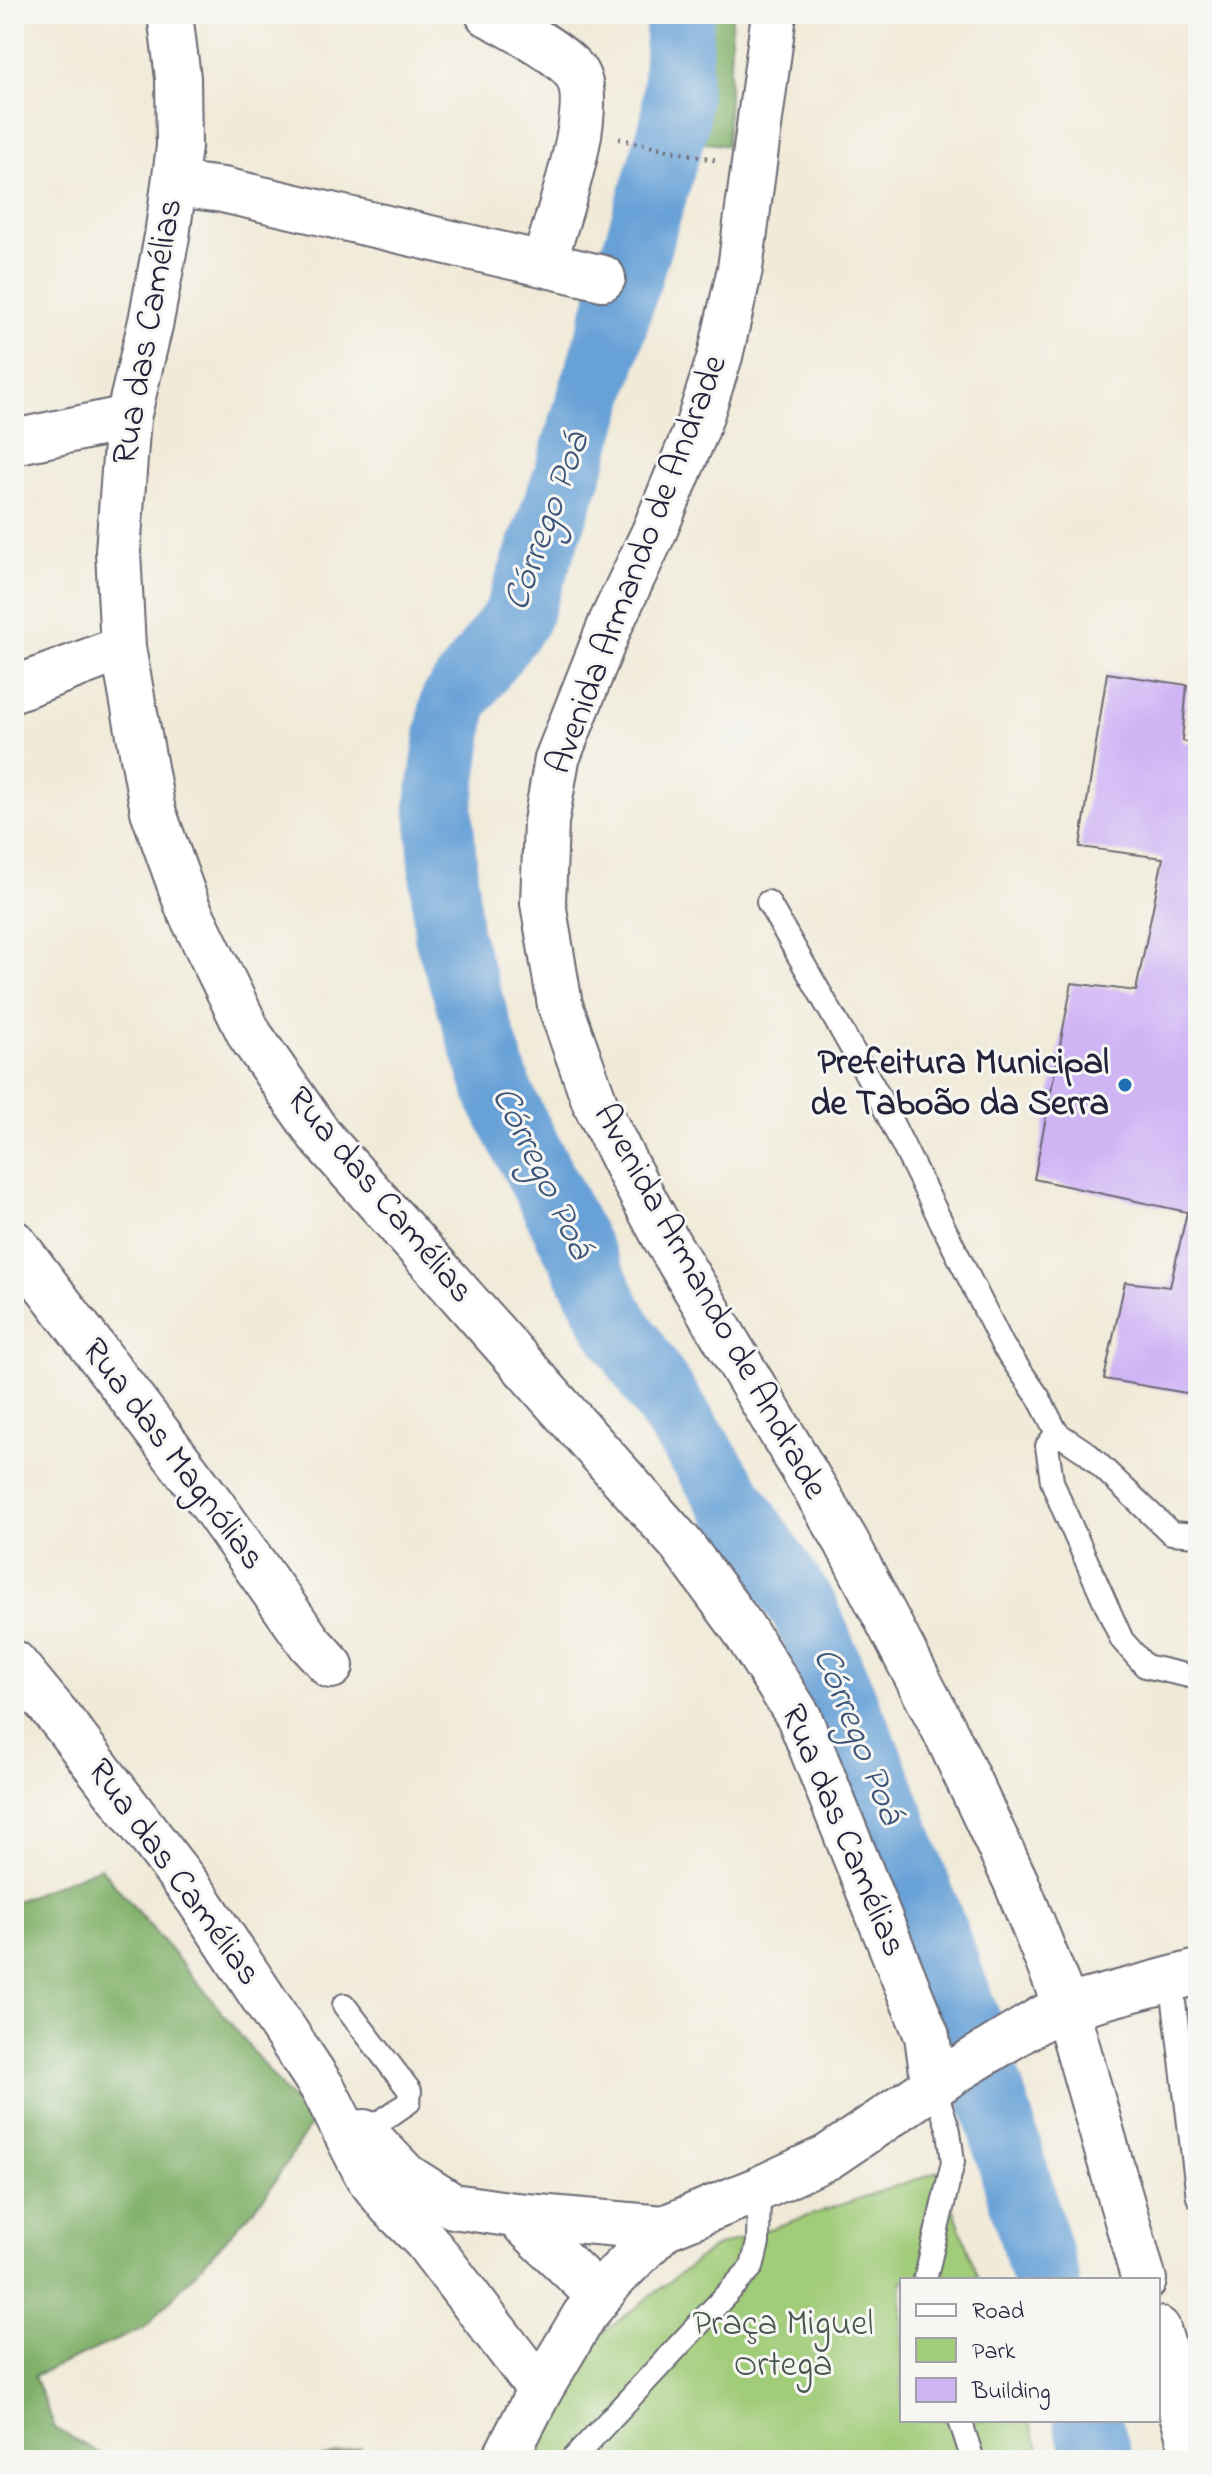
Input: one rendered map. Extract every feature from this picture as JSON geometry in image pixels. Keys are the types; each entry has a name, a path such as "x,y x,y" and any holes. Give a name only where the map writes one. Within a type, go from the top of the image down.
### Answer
{"street":[{"name":"Rua das Camélias","path":"170,14 178,78 179,147 151,321 128,418 118,551 123,648 153,811 188,908 250,1035 320,1136 681,1544 742,1627 799,1717 944,2079"},
{"path":"488,14 562,59 575,73 584,98 581,129 544,263"},
{"name":"Avenida Armando de Andrade","path":"774,14 740,269 720,356 697,428 654,532 611,623 557,759 546,822 543,903 560,1005 595,1103 665,1238 846,1541 948,1737 1016,1882 1053,2013 1143,2278"},
{"path":"175,184 223,190 603,278"},
{"path":"14,442 128,418"},
{"path":"14,689 123,648"},
{"name":"Rua das Magnólias","path":"14,1243 211,1503 310,1643 331,1666"},
{"name":"Rua das Camélias","path":"14,1663 198,1899 324,2090 368,2177 390,2205 425,2240 540,2390"},
{"path":"504,2460 540,2390 584,2316 624,2267 664,2228 828,2157 944,2079 1053,2013 1185,1975"},
{"name":"Rua das Camélias","path":"324,2090 406,2176 453,2206 515,2215 664,2228"},
{"path":"425,2240 453,2206"},
{"path":"515,2215 599,2296"},
{"path":"1160,2336 1195,2460"}],"lane":[{"path":"768,902 876,1091 1003,1346 1039,1398 1057,1433 1087,1453 1171,1533 1198,1535"},
{"path":"1057,1433 1047,1446 1052,1481 1122,1640 1145,1666 1198,1678"},
{"path":"1185,1975 1198,2197"},
{"path":"344,2005 412,2097 364,2133"},
{"path":"925,2278 953,2162 944,2079"},
{"path":"572,2460 752,2267 758,2243 759,2189"},
{"path":"961,2422 973,2460"}],"path":[{"path":"645,145 720,161"}],"green space":[{"path":"674,14 732,14 727,146 652,133 672,48"},
{"path":"100,1867 200,1985 311,2124 264,2198 144,2328 34,2376 55,2428 111,2460 14,2460 14,1902"},
{"name":"Praça Miguel Ortega","path":"940,2171 978,2278 900,2278 900,2422 1030,2422 1043,2460 517,2460 603,2333 713,2248"},
{"path":"361,2448 368,2460 312,2460"}],"building":[{"name":"Prefeitura Municipal de Taboão da Serra","path":"1107,673 1187,685 1182,741 1198,744 1198,1395 1104,1379 1125,1282 1170,1287 1187,1212 1034,1179 1072,983 1136,991 1163,858 1080,847"}],"waterway":[{"name":"Córrego Poá","path":"680,14 675,122 567,477 517,616 454,702 439,807 448,935 500,1096 615,1323 805,1611 878,1782 962,2009 996,2109 1045,2278"},
{"name":"Córrego Poá","path":"1088,2422 1099,2460"}],"place":[{"name":"Prefeitura Municipal de Taboão da Serra","path":"1125,1085"}]}
